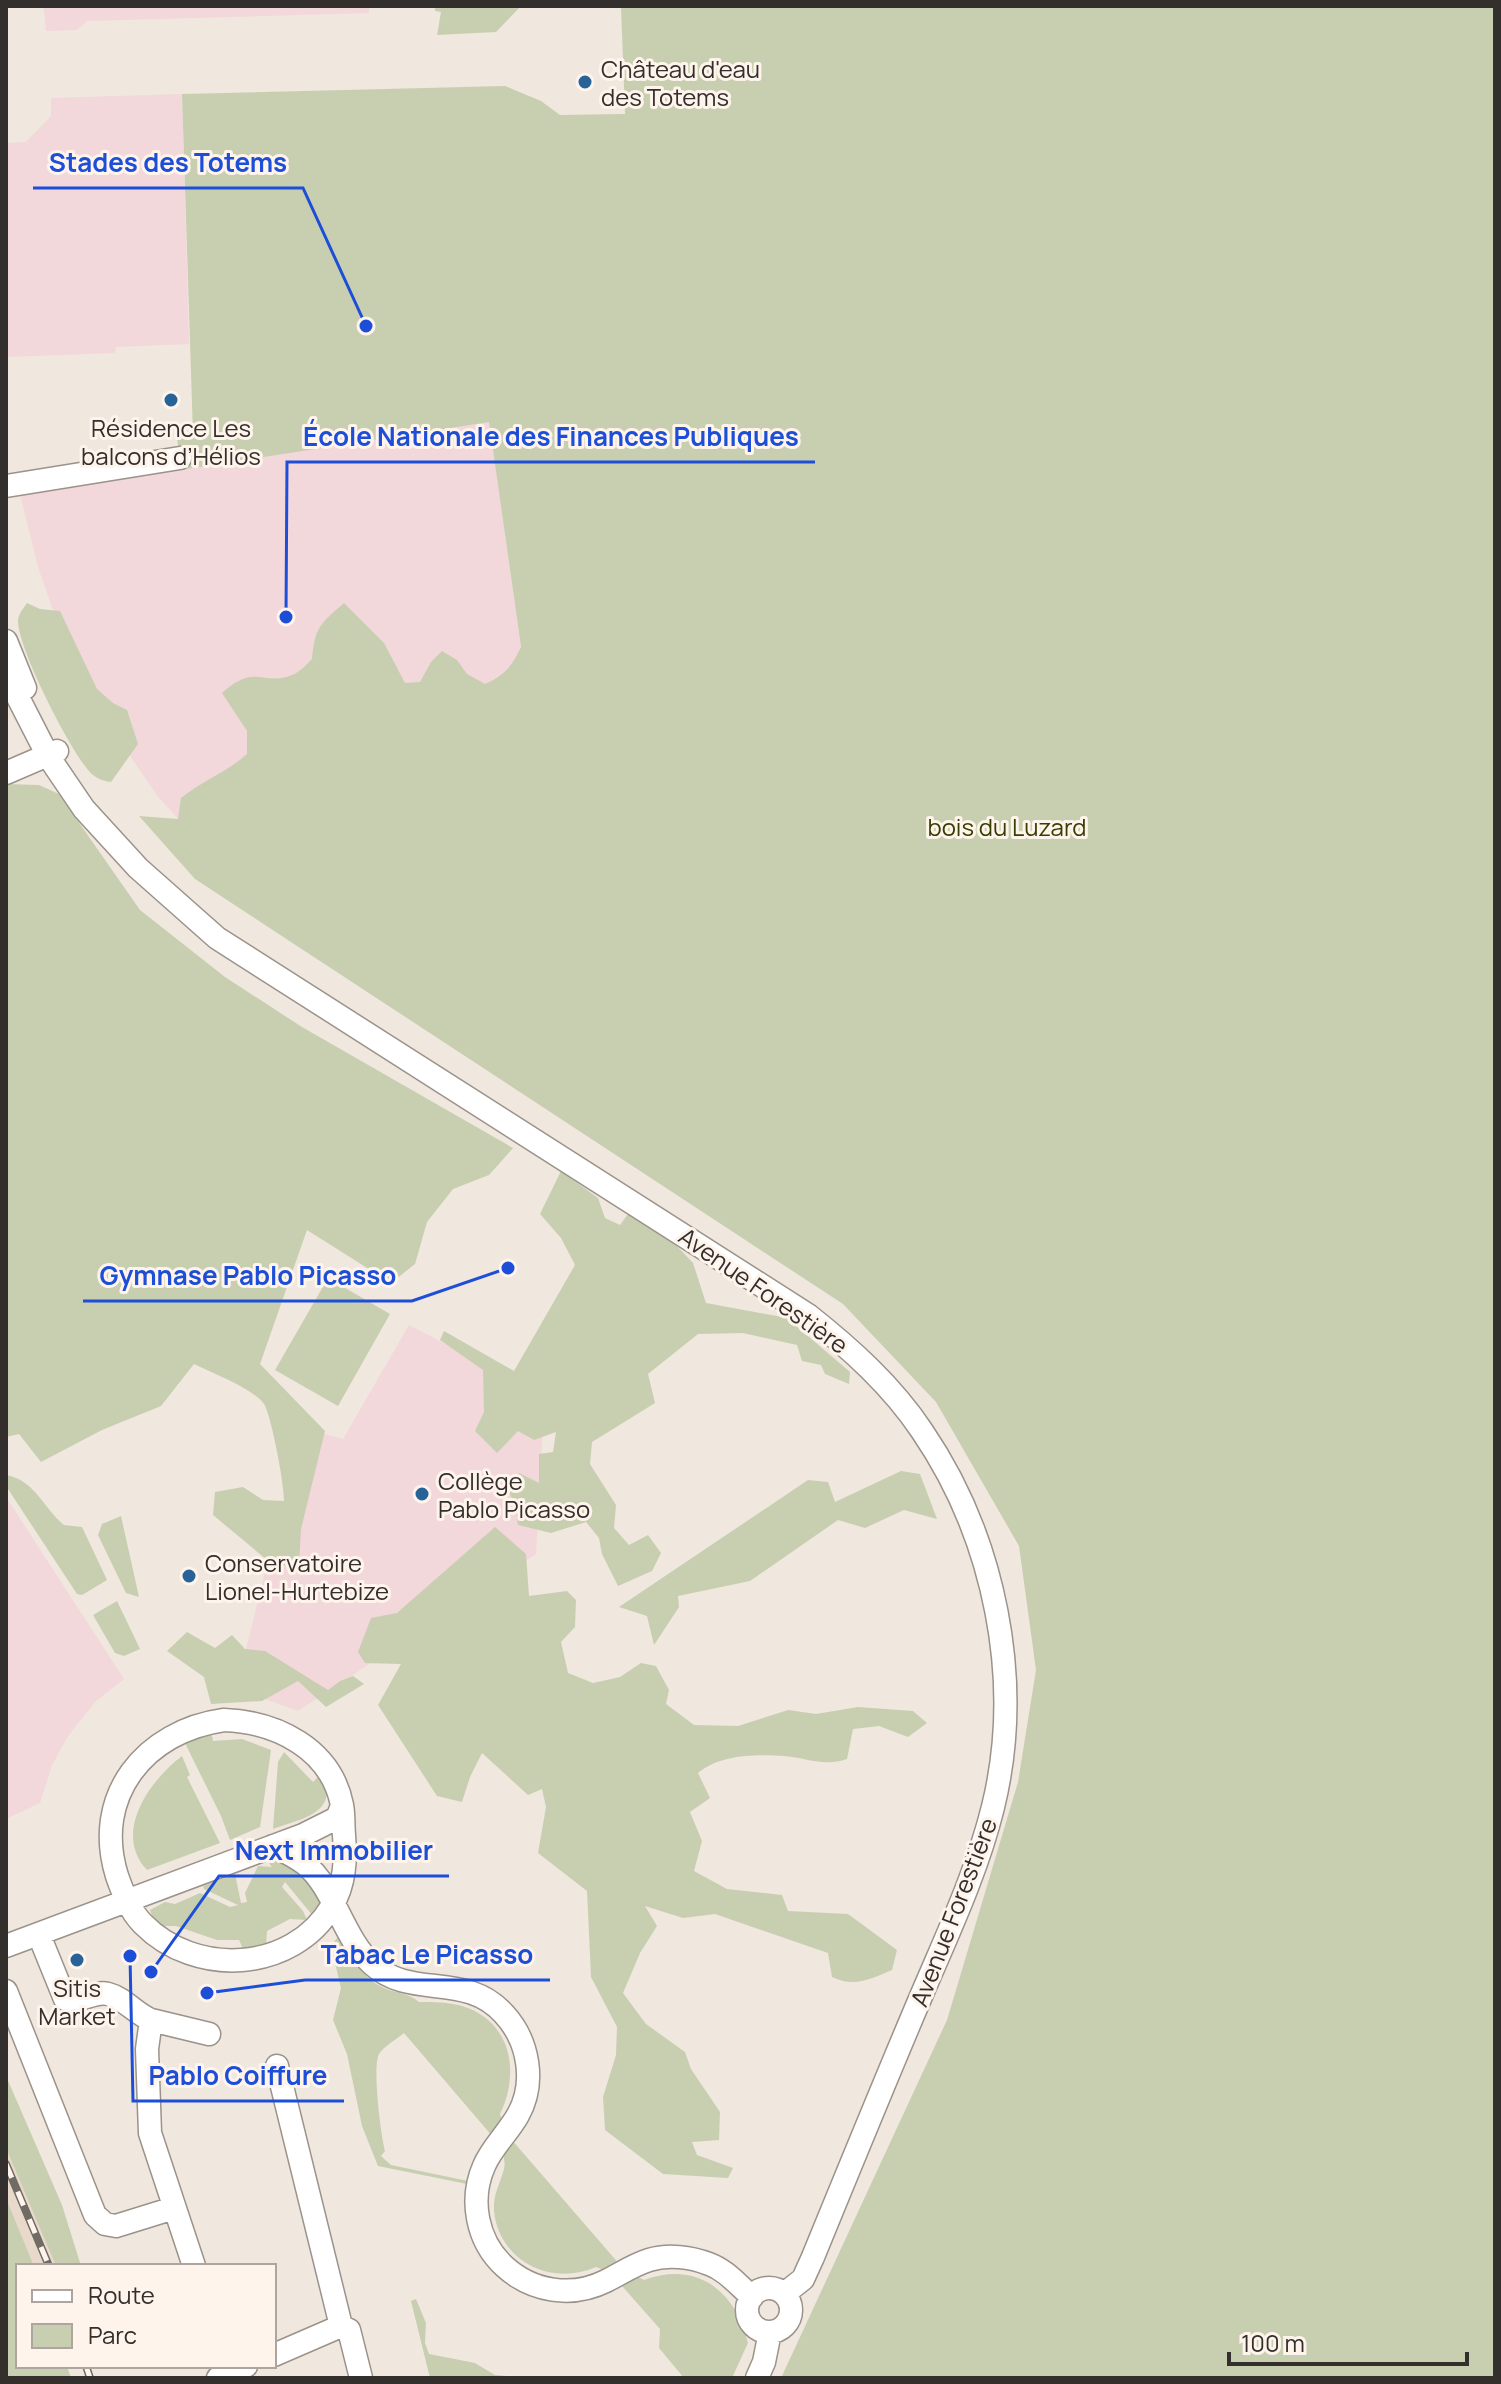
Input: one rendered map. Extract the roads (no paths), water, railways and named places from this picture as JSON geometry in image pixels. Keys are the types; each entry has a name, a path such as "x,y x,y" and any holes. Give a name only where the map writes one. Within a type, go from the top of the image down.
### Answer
{"street":[{"path":"6,486 180,458"},
{"path":"6,641 52,754"},
{"path":"6,674 52,754"},
{"path":"6,773 52,754"},
{"name":"Avenue Forestière","path":"52,754 92,800 117,844 138,868 217,938 808,1315 849,1347 899,1400 954,1484 988,1577 1002,1642 1005,1729 993,1806 960,1906 813,2257 803,2279 784,2294"},
{"path":"234,1720 264,1725 284,1733 309,1750 333,1778 342,1806 345,1861 343,1881 333,1903 317,1925 299,1940 279,1951 236,1962 195,1956 175,1948 142,1923 128,1901 111,1856 114,1808 131,1772 144,1757 184,1729 234,1720"},
{"path":"6,1946 303,1835 337,1818 342,1806"},
{"path":"303,1835 325,1833 332,1838 345,1861"},
{"path":"273,1846 307,1866 333,1903 356,1945 369,1962 386,1976 403,1982 460,1988 476,1993 494,2004 517,2030 528,2065 526,2095 517,2117 484,2166 476,2198 483,2235 495,2257 506,2268 536,2286 570,2291 597,2285 651,2259 680,2257 710,2264 723,2271 752,2297"},
{"path":"39,1935 65,1999 75,2001 102,1993 113,1995 151,2020 209,2034"},
{"path":"6,1991 95,2215 105,2224 116,2226 174,2208"},
{"path":"151,2020 147,2049 148,2119 193,2264"},
{"path":"277,2066 341,2326 349,2330 361,2378"},
{"path":"771,2288 784,2294 791,2307 788,2321 777,2331 757,2328 748,2317 752,2297 771,2288"},
{"path":"276,2354 341,2326"},
{"path":"757,2378 770,2332"}],"railway":[{"path":"6,2164 48,2264"},
{"path":"87,2368 90,2378"}],"place":[{"name":"Château d'eau des Totems","path":"585,82"},
{"name":"Stades des Totems","path":"366,326"},
{"name":"Résidence Les balcons d’Hélios","path":"171,400"},
{"name":"École Nationale des Finances Publiques","path":"286,617"},
{"name":"Gymnase Pablo Picasso","path":"508,1268"},
{"name":"Collège Pablo Picasso","path":"422,1494"},
{"name":"Conservatoire Lionel-Hurtebize","path":"189,1576"},
{"name":"Pablo Coiffure","path":"130,1956"},
{"name":"Sitis Market","path":"77,1960"},
{"name":"Next Immobilier","path":"151,1972"},
{"name":"Tabac Le Picasso","path":"207,1993"}],"park label":[{"name":"bois du Luzard","path":"1007,826"}]}
